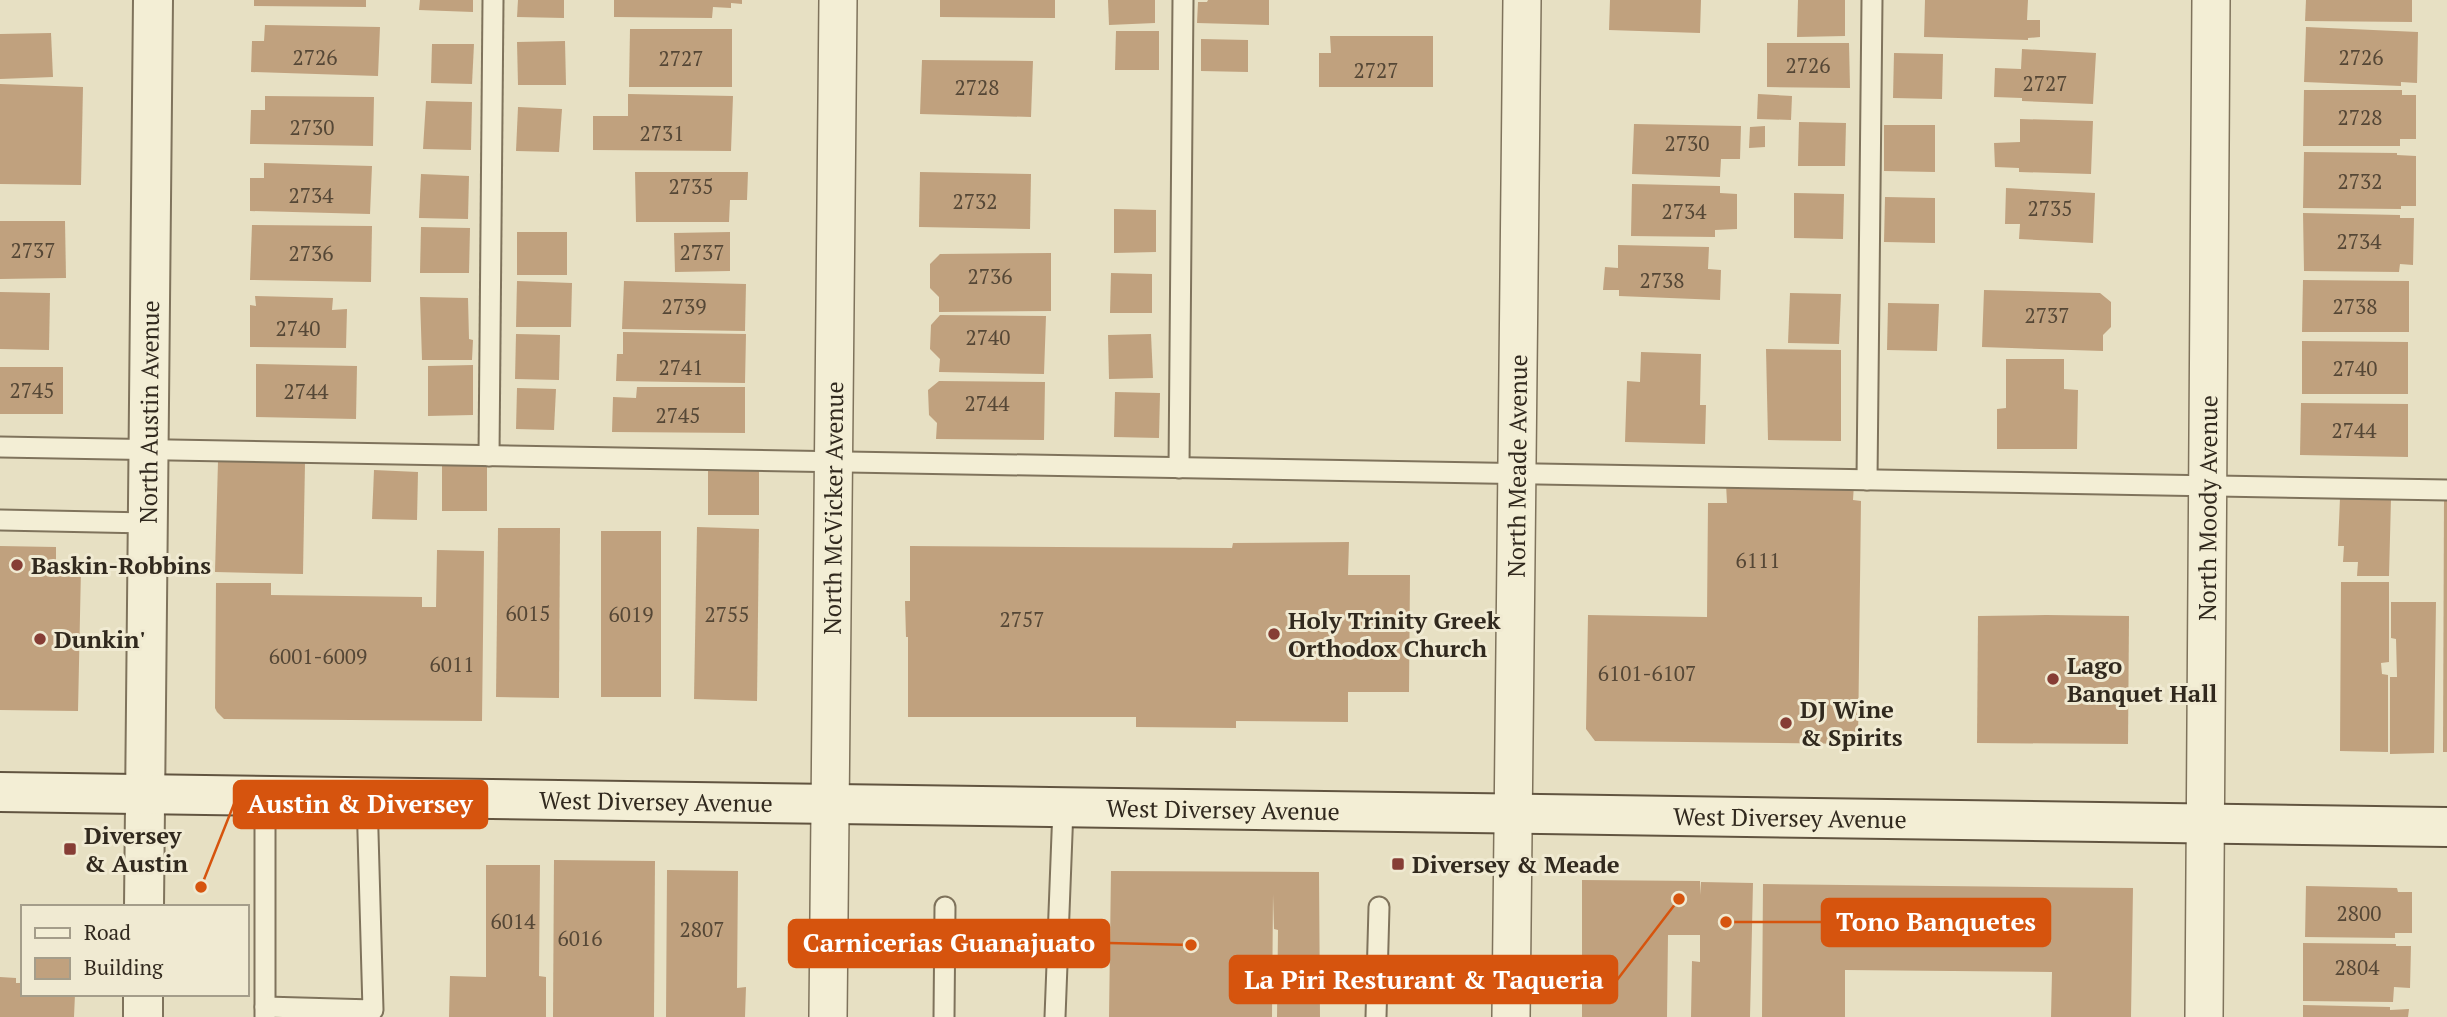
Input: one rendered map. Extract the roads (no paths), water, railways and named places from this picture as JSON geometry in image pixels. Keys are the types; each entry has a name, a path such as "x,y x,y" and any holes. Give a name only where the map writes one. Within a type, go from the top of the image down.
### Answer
{"main road":[{"name":"North Austin Avenue","path":"144,905 153,0"},
{"name":"West Diversey Avenue","path":"0,792 2447,827"},
{"path":"143,996 143,1017"}],"street":[{"name":"North McVicker Avenue","path":"828,1017 838,0"},
{"name":"North Meade Avenue","path":"1511,1017 1522,0"},
{"name":"North Moody Avenue","path":"2204,1017 2211,0"}],"lane":[{"path":"489,456 494,0"},
{"path":"1179,468 1183,0"},
{"path":"1867,480 1872,0"},
{"path":"0,447 2447,490"},
{"path":"0,520 148,523"},
{"path":"265,797 265,1012 373,1010 367,798"},
{"path":"1055,1017 1063,808"},
{"path":"944,1017 945,907"},
{"path":"1376,1017 1379,907"}],"place":[{"name":"Baskin-Robbins","path":"17,565"},
{"name":"Holy Trinity Greek Orthodox Church","path":"1274,634"},
{"name":"Dunkin'","path":"40,639"},
{"name":"Lago Banquet Hall","path":"2053,679"},
{"name":"DJ Wine & Spirits","path":"1786,723"},
{"name":"Diversey & Austin","path":"70,849"},
{"name":"Diversey & Meade","path":"1398,864"},
{"name":"Austin & Diversey","path":"201,887"},
{"name":"La Piri Resturant & Taqueria","path":"1679,899"},
{"name":"Tono Banquetes","path":"1726,922"},
{"name":"Carnicerias Guanajuato","path":"1191,945"}]}
